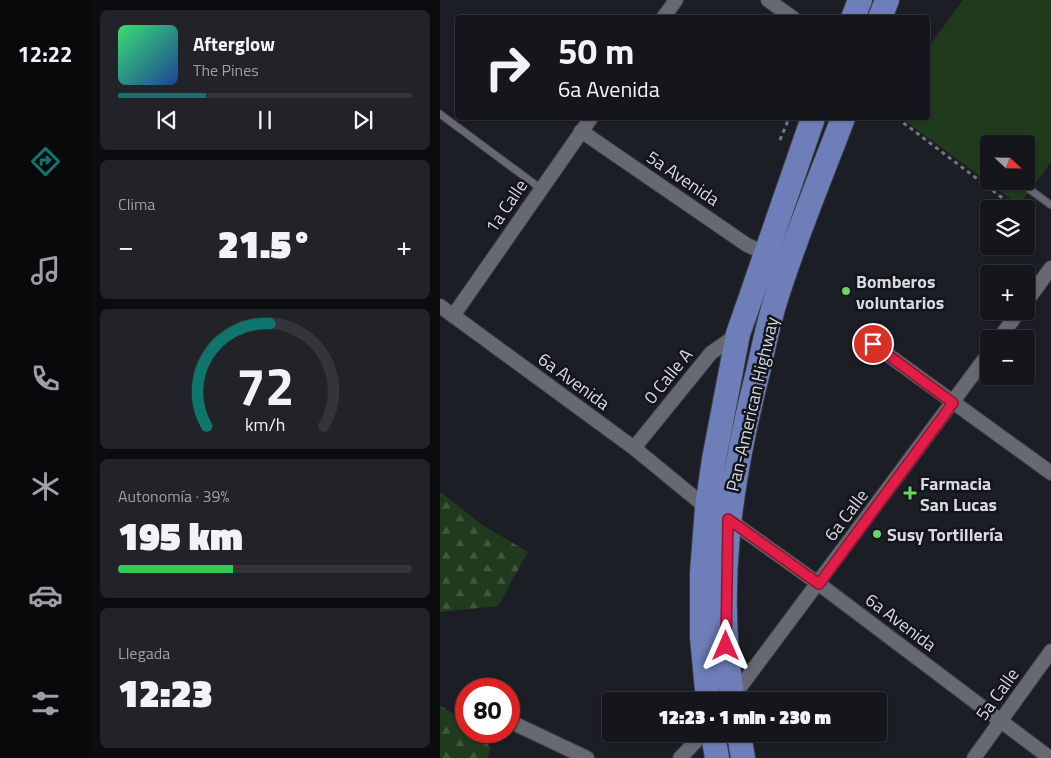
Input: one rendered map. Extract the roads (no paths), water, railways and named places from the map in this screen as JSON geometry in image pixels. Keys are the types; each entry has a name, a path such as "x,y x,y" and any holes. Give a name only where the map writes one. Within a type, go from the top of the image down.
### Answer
{"highway":[{"path":"854,15 860,0"},
{"path":"881,15 887,0"},
{"name":"Pan-American Highway","path":"707,692 702,628 702,572 707,508 738,334 812,120"},
{"name":"Pan-American Highway","path":"732,692 726,646 728,519 746,420 775,302 842,120"},
{"path":"714,742 717,758"},
{"path":"740,742 743,758"}],"street":[{"path":"665,15 676,0"},
{"path":"768,0 789,15"},
{"name":"1a Calle","path":"453,316 540,188 589,120"},
{"name":"5a Avenida","path":"581,131 747,245 765,253"},
{"path":"1035,290 1051,268"},
{"name":"6a Avenida","path":"440,306 634,448 707,508"},
{"name":"0 Calle A","path":"634,448 711,353 738,334"},
{"path":"873,344 1051,472"},
{"name":"6a Calle","path":"738,692 980,366"},
{"name":"6a Avenida","path":"728,519 819,584 1050,758"},
{"name":"5a Calle","path":"974,758 1051,651"},
{"path":"520,726 587,758"},
{"path":"680,758 695,742"}],"lane":[{"path":"440,114 540,188"},
{"path":"1030,190 1051,205"}],"place":[{"name":"Bomberos voluntarios","path":"846,291"},
{"name":"Farmacia San Lucas","path":"910,493"},
{"name":"Susy Tortillería","path":"877,534"}]}
